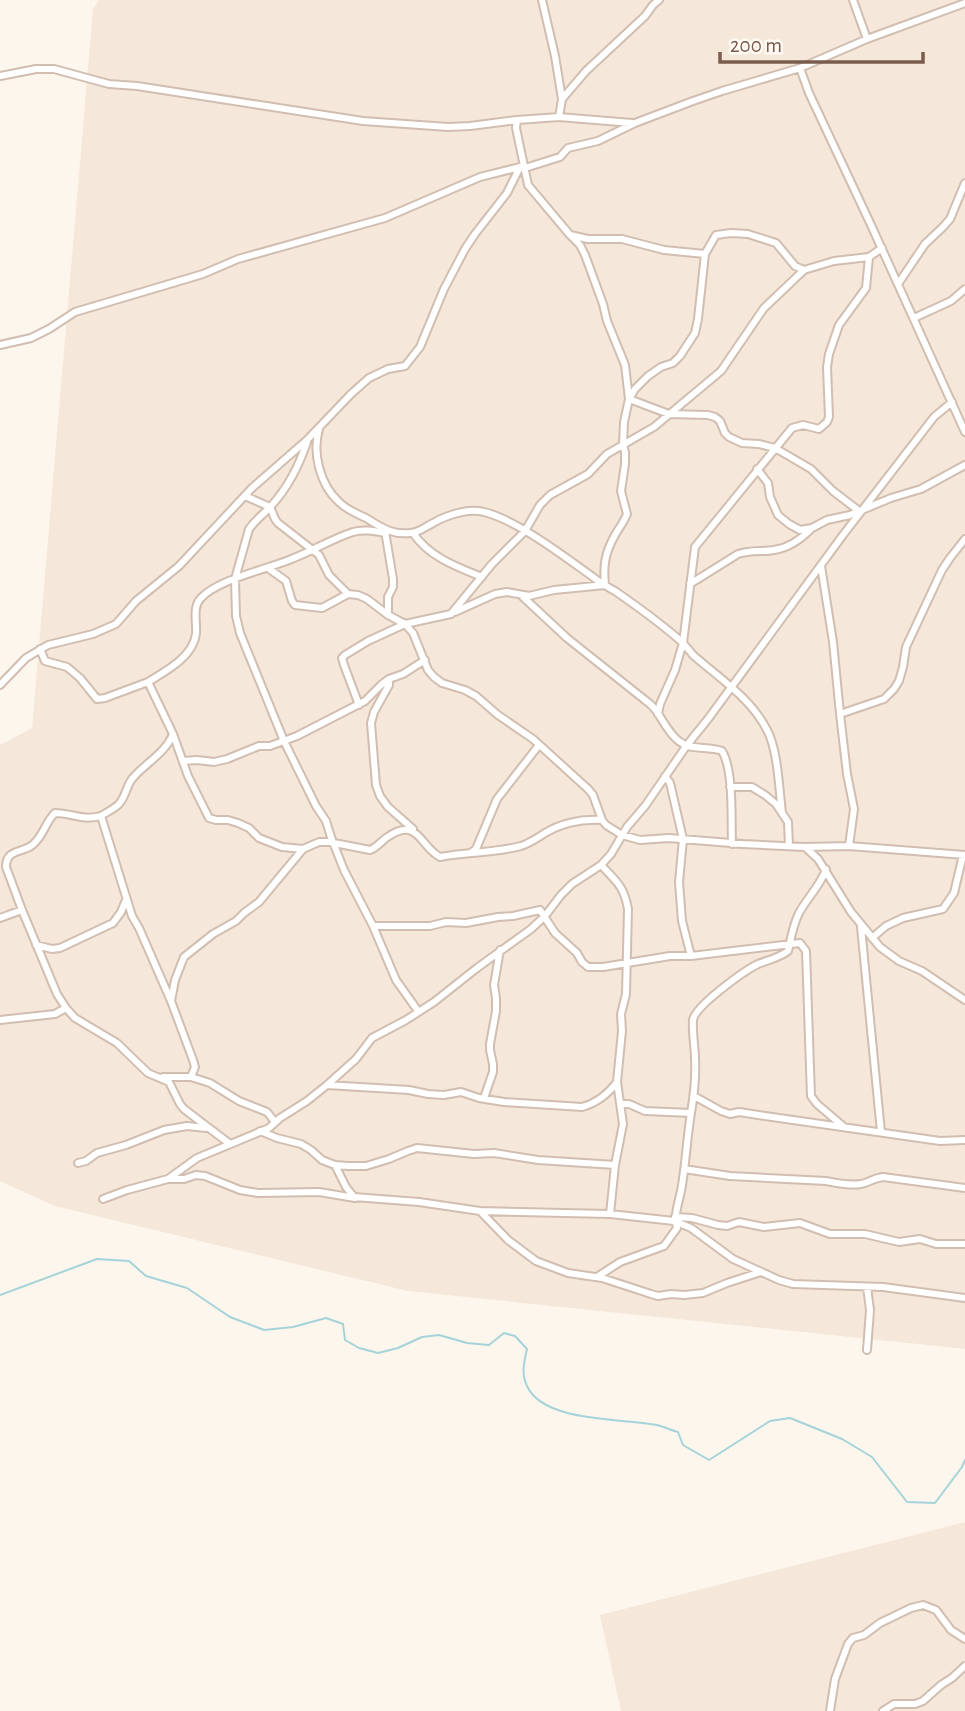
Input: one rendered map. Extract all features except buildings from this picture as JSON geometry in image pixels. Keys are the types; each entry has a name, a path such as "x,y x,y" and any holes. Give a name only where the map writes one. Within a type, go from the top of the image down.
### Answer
{"street":[{"path":"542,0 562,99 559,117"},
{"path":"562,99 586,71 659,0"},
{"path":"853,0 867,39"},
{"path":"0,338 4,344 31,338 75,312 203,274 238,259 385,218 480,177 560,157 568,148 598,141 635,123 722,91 800,68 867,39 965,3"},
{"path":"800,68 809,93 965,432"},
{"path":"0,76 36,69 54,69 109,83 363,121 448,127 559,117 635,123"},
{"path":"517,120 522,168 528,185 580,245 585,255 625,365 629,400"},
{"path":"0,685 26,658 40,649 58,641 93,634 116,624 136,601 179,566 245,496 320,428 351,394 369,378 388,369 405,366 420,347 444,289 465,249 507,193 522,168"},
{"path":"898,284 925,244 950,219 965,183"},
{"path":"605,585 605,559 627,514 621,491 625,464 624,422 629,400 635,389 652,373 673,363 680,356 695,333 705,254 716,235 748,234 776,243 795,266 804,270"},
{"path":"570,235 588,239 622,239 664,250 705,254"},
{"path":"451,614 492,564 525,531 540,505 550,495 588,474 607,454 654,427 721,371 764,308 804,270 834,261 869,257 881,248"},
{"path":"658,714 664,693 676,670 683,643 693,560 698,543 792,428 803,425 819,429 827,422 829,354 839,325 866,288 869,257"},
{"path":"914,318 951,301 965,289"},
{"path":"629,400 669,414 712,416 720,421 727,435 742,443 775,448 811,470 833,491 862,510"},
{"path":"168,1179 197,1158 269,1128 327,1085 356,1059 372,1038 447,993 531,929 572,884 601,865 862,510 934,417 952,402"},
{"path":"320,428 316,441 318,466 336,500 385,531"},
{"path":"307,440 296,471 286,488 249,528 234,579 236,616 240,633 284,741 316,806 327,821 344,870 373,926 396,980 418,1011"},
{"path":"690,584 738,554 785,547 827,520 850,515 921,489 965,466"},
{"path":"757,470 768,483 770,498 778,515 800,530 812,528"},
{"path":"245,496 270,508 278,523 313,548 329,575 348,594"},
{"path":"40,649 45,661 67,667 97,698 104,698 148,682 176,664 190,649 196,635 197,604 202,596 234,579 293,559 355,532 366,530 413,533 459,513 483,511 525,531 566,557 683,643 743,697 759,716 774,746 782,813"},
{"path":"385,531 393,579 393,587 388,597 388,615"},
{"path":"413,533 420,542 442,558 458,568 482,577"},
{"path":"840,713 884,699 894,689 899,681 906,647 942,570 965,539"},
{"path":"821,566 833,642 847,774 854,808 849,846"},
{"path":"268,568 286,581 295,605 321,608 348,594 358,595 405,624 413,634 433,677 476,696 539,745 593,795 602,820 622,835 640,840 682,839 805,847 849,846 964,855 954,893 943,909 903,918 886,926 872,939"},
{"path":"359,705 342,658 368,640 405,624 451,614 495,594 507,592 529,596 564,588 605,585"},
{"path":"522,596 567,638 645,699 669,732 687,745 722,751 726,757 730,787 732,844"},
{"path":"183,761 214,762 259,746 270,746 284,741 359,705 389,679 403,674 425,660"},
{"path":"389,679 389,685 371,723 376,785 388,807 436,856 496,851 525,845 563,825 577,821 602,820"},
{"path":"148,682 173,734 187,776 209,818 244,825 271,844 303,849"},
{"path":"173,734 164,750 132,780 119,804 101,816 89,819 55,813 41,835 30,846 6,859 6,867 36,945 57,994 66,1008 75,1018 117,1043 142,1068 169,1082 180,1104 230,1144"},
{"path":"472,852 476,849 496,799 539,745"},
{"path":"665,776 670,783 682,839 681,920 691,956"},
{"path":"730,787 752,787 765,794 782,813 789,827 789,846"},
{"path":"101,816 126,900 171,1001 193,1060 195,1067 191,1077"},
{"path":"171,1001 175,980 184,957 259,902 303,849 319,842 370,850 388,836 407,830 414,831"},
{"path":"805,847 818,859 860,925 872,939 899,961 922,971 965,1000"},
{"path":"601,865 621,886 628,909 626,993 621,1014 617,1082 623,1124 615,1165 611,1214"},
{"path":"597,1277 620,1262 664,1246 677,1228 675,1219 694,1096 696,1063 693,1019 704,1003 749,970 788,951 794,923 823,878 825,869"},
{"path":"36,945 60,948 113,923 126,900"},
{"path":"373,926 466,923 539,910 555,933 588,967 800,943 806,951 811,1096 844,1127"},
{"path":"0,918 22,911"},
{"path":"860,925 881,1132"},
{"path":"484,1098 493,1072 490,1044 496,1011 495,977 500,950"},
{"path":"0,1020 55,1014 66,1008"},
{"path":"157,1078 191,1077 210,1083 247,1104 261,1108 275,1122"},
{"path":"327,1085 444,1095 461,1092 505,1102 582,1107 607,1094 617,1082"},
{"path":"694,1096 730,1114 738,1112 940,1141 965,1140"},
{"path":"621,1104 629,1104 645,1111 691,1113"},
{"path":"78,1163 97,1153 127,1145 164,1130 187,1126 207,1128"},
{"path":"260,1131 277,1139 301,1144 335,1165 366,1166 417,1148 615,1165"},
{"path":"335,1165 346,1187 352,1196 357,1198"},
{"path":"684,1169 730,1176 846,1184 862,1184 873,1178 883,1177 964,1188"},
{"path":"103,1199 168,1179 184,1179 196,1175 240,1190 258,1193 304,1192 419,1202 480,1211 692,1218 718,1226 739,1222 764,1227 800,1223 830,1234 865,1234 899,1242 920,1239 936,1244 965,1244"},
{"path":"480,1211 508,1240 536,1261 568,1273 597,1277 658,1296 703,1293 761,1272"},
{"path":"675,1219 733,1259 793,1284 883,1287 965,1298"},
{"path":"867,1287 870,1310 867,1350"},
{"path":"830,1711 835,1679 848,1644 853,1638 864,1635 880,1623 923,1605 936,1610 951,1630 965,1639"},
{"path":"883,1711 894,1704 915,1704 923,1701 965,1665"}],"shaded area":[{"path":"99,0 965,0 965,1349 408,1291 55,1206 0,1181 0,745 32,728 93,9"},
{"path":"965,1522 965,1711 621,1711 600,1615"}],"waterway":[{"path":"0,1295 97,1259 129,1261 146,1276 187,1288 230,1317 264,1330 293,1327 326,1318 343,1324 345,1340 359,1348 378,1353 398,1348 422,1337 439,1335 467,1343 489,1345 504,1333 515,1336 527,1349 524,1363 527,1386 536,1398 550,1407 586,1417 657,1425 678,1432 683,1445 709,1460 770,1421 790,1418 842,1439 872,1457 907,1502 935,1503 965,1460"}]}
